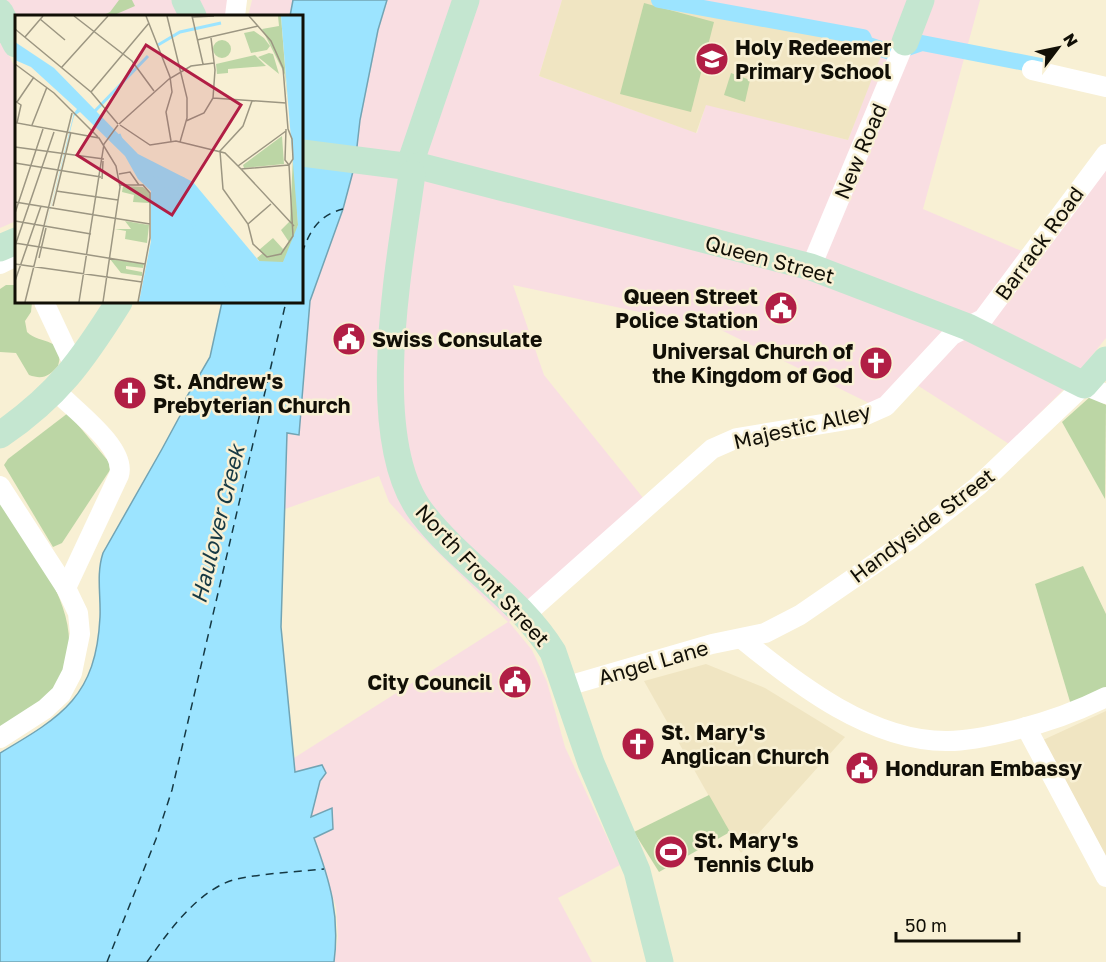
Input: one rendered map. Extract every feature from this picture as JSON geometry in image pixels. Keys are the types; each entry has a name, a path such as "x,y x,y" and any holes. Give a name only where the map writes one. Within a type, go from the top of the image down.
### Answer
{"main road":[{"path":"185,0 192,15"},
{"name":"North Front Street","path":"466,0 411,166 395,305 392,375 395,440 405,487 422,513 524,616 553,652 591,763 637,871 660,962"},
{"name":"New Road","path":"901,52 921,0"},
{"path":"0,12 15,42"},
{"name":"Queen Street","path":"303,153 411,166 812,267 968,327 1095,389"},
{"path":"0,248 15,241"},
{"path":"0,435 56,391 75,368 118,303"},
{"path":"1095,389 1106,360"}],"street":[{"path":"235,15 237,0"},
{"name":"New Road","path":"812,267 901,52"},
{"path":"1032,70 1106,87"},
{"name":"Barrack Road","path":"968,327 983,319 1106,154"},
{"path":"0,264 15,256"},
{"path":"44,303 75,368"},
{"name":"Majestic Alley","path":"524,616 712,449 737,438 859,418 886,406 952,334 968,327"},
{"name":"Handyside Street","path":"742,639 765,633 800,615 912,538 1095,389"},
{"path":"56,391 114,448 121,463 119,475 66,588"},
{"path":"0,486 66,588 74,603 80,625 76,660 61,694 45,709 0,738"},
{"path":"742,639 791,677 855,717 880,728 916,738 949,741 1026,728 1081,710 1106,697"},
{"name":"Angel Lane","path":"564,687 712,644 742,639"},
{"path":"1026,728 1106,877"}],"shaded area":[{"path":"5,0 178,0 185,15 15,15"},
{"path":"195,0 230,0 227,15 202,15"},
{"path":"252,0 293,0 290,15 248,15"},
{"path":"387,0 562,0 539,76 697,133 706,104 848,140 885,43 670,0 980,0 923,209 1031,255 1106,143 1106,338 1068,385 1009,444 917,385 887,412 719,329 513,285 544,375 648,504 509,622 532,650 547,682 565,747 620,865 558,898 592,962 334,962 338,937 336,907 314,838 332,808 311,818 320,781 326,773 322,765 295,772 294,758 508,622 389,502 379,476 285,509 287,433 298,435 310,301 343,209 355,164 360,120 378,30"},
{"name":"Holy Redeemer Primary School","path":"562,0 670,0 886,43 848,140 706,105 696,133 539,76"},
{"path":"0,36 15,68 15,221 0,228"},
{"path":"706,664 765,688 845,737 741,853 644,681"},
{"path":"1106,711 1106,859 1043,740"}],"green space":[{"path":"119,0 132,0 135,6 114,15 104,15 110,12"},
{"path":"644,3 714,22 691,112 620,94"},
{"path":"731,73 750,80 745,102 724,95"},
{"path":"6,285 15,285 15,303 32,303 31,312 25,321 27,332 51,343 59,350 58,366 45,376 29,375 16,353 0,352 0,289"},
{"path":"1091,396 1106,405 1105,499 1062,422"},
{"path":"68,413 109,462 110,470 62,543 53,547 4,465 8,459"},
{"path":"0,498 44,567 57,593 66,619 69,644 64,669 50,693 33,707 0,727"},
{"path":"1083,566 1106,614 1106,688 1071,705 1035,584"},
{"name":"St. Mary's Tennis Club","path":"709,795 730,832 659,872 634,832"}],"water":[{"name":"Haulover Creek","path":"293,0 387,0 378,30 360,120 355,164 343,209 310,301 299,435 287,433 281,627 295,772 322,765 326,773 320,781 311,817 332,808 333,829 314,838 325,869 335,913 334,962 0,962 0,753 58,715 83,685 92,666 97,644 100,617 100,569 103,553 162,449 182,412 186,398 210,357 222,303 303,303 303,15 290,15"}],"waterway":[{"path":"659,0 863,37 866,44 893,53 922,43 1041,66"}],"ferry route":[{"path":"303,250 308,237 322,219 343,209"},
{"path":"107,962 156,839 172,790 286,303"},
{"path":"147,962 175,925 197,901 223,884 258,875 324,869"}],"place":[{"name":"Holy Redeemer Primary School","path":"712,59"},
{"name":"Queen Street Police Station","path":"781,308"},
{"name":"Swiss Consulate","path":"349,339"},
{"name":"Universal Church of the Kingdom of God","path":"876,363"},
{"name":"St. Andrew's Prebyterian Church","path":"130,393"},
{"name":"City Council","path":"515,682"},
{"name":"St. Mary's Anglican Church","path":"638,744"},
{"name":"Honduran Embassy","path":"862,768"},
{"name":"St. Mary's Tennis Club","path":"671,852"}]}
